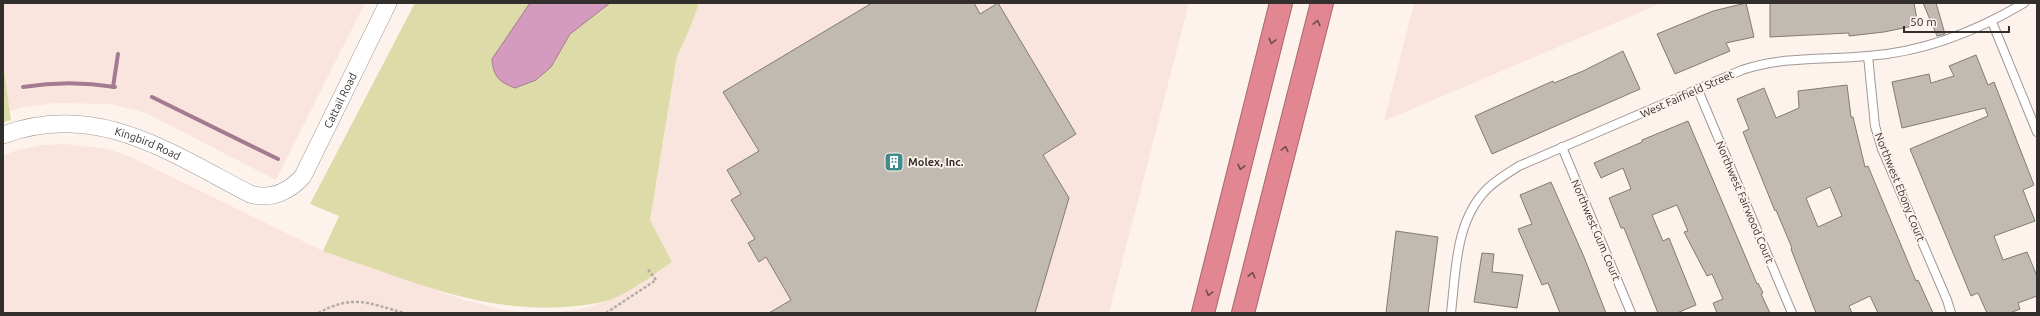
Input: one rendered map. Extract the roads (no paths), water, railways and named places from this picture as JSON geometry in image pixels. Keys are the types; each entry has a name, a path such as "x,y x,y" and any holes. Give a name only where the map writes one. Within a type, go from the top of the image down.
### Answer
{"highway":[{"path":"1203,313 1281,3"},
{"path":"1243,313 1322,3"}],"street":[{"name":"Cattail Road","path":"285,192 303,176 388,3"},
{"name":"Kingbird Road","path":"3,135 34,126 54,124 73,124 114,129 146,140 250,194 265,196 285,192"}],"lane":[{"name":"West Fairfield Street","path":"1451,313 1462,230 1476,203 1486,190 1500,178 1519,166 1742,70 1766,62 1868,56 1922,47 1992,22 2024,3"},
{"path":"1992,22 2037,132"},
{"name":"Northwest Ebony Court","path":"1868,56 1875,126 1882,148 1947,300 1951,313"},
{"name":"Northwest Fairwood Court","path":"1698,90 1792,313"},
{"name":"Northwest Gum Court","path":"1562,147 1631,313"}],"waterway":[{"path":"113,87 118,54"},
{"path":"23,87 69,83 115,87"},
{"path":"152,97 278,159"}],"place":[{"name":"Molex, Inc.","path":"894,162"}]}
